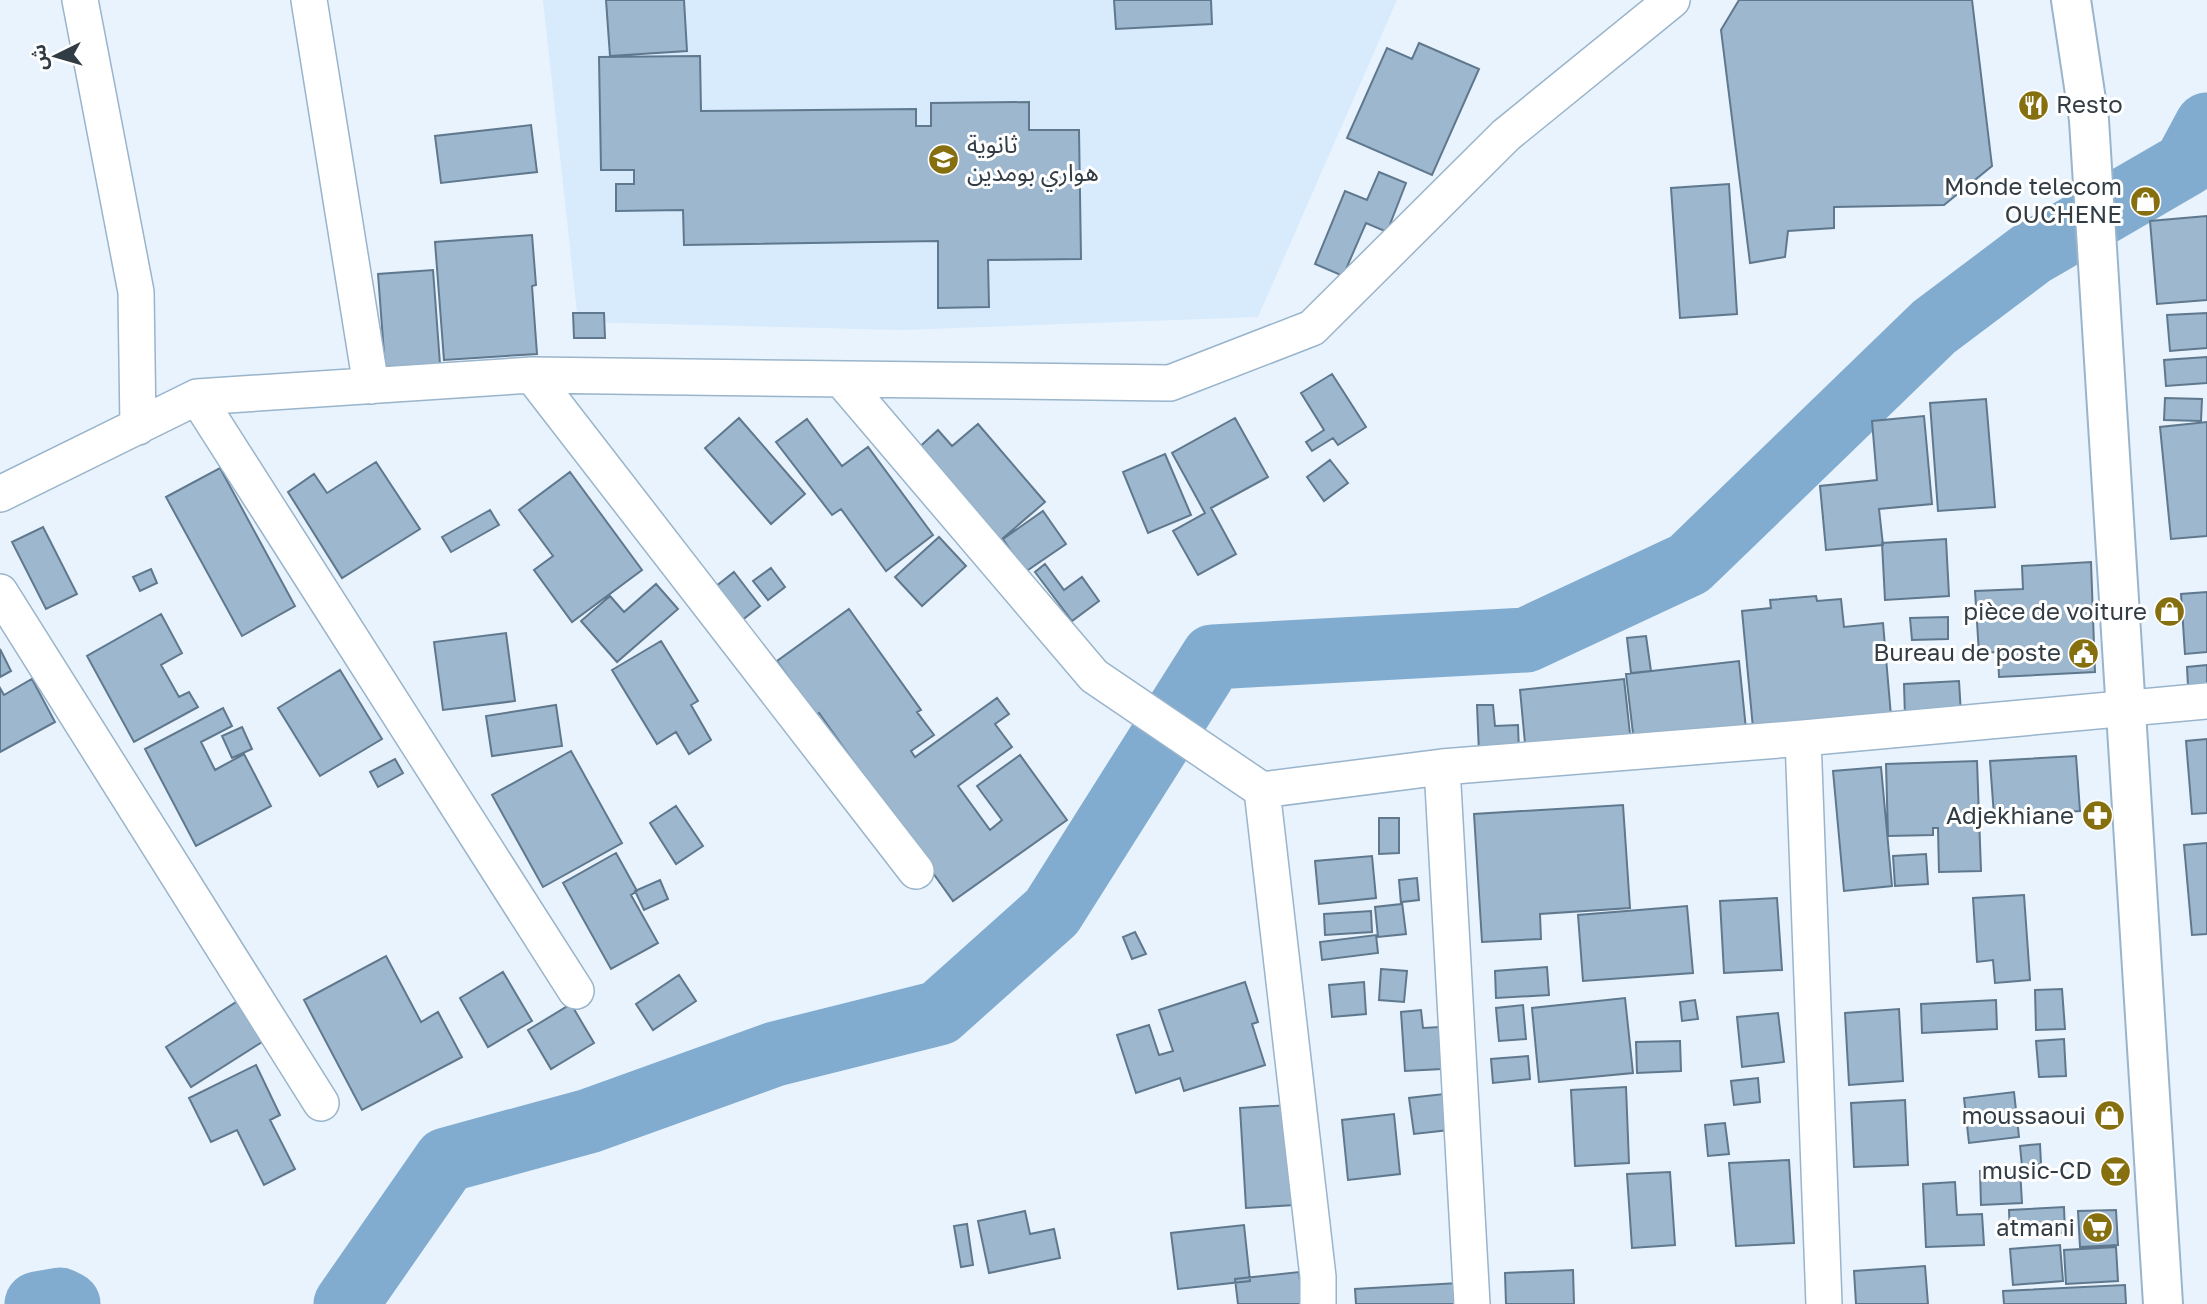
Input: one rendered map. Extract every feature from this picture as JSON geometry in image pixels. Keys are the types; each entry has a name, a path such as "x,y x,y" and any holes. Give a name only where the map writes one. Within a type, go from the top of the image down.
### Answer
{"main road":[{"path":"2071,0 2089,120 2163,1304"}],"street":[{"path":"80,0 136,292 138,427"},
{"path":"309,0 371,386"},
{"path":"0,494 198,397 532,375 1170,383 1312,328 1506,135 1672,0"},
{"path":"532,375 916,871"},
{"path":"841,379 1094,676 1262,790 1442,766 1803,738 2207,701"},
{"path":"198,397 576,991"},
{"path":"0,592 321,1103"},
{"path":"1803,738 1824,1304"},
{"path":"1442,766 1472,1304"},
{"path":"1262,790 1318,1277 1318,1304"}],"shaded area":[{"name":"ثانوية هواري بومدين","path":"543,0 1397,0 1258,317 902,330 578,322"}],"building":[{"path":"606,0 684,0 687,51 610,56"},
{"path":"1114,0 1211,0 1212,24 1116,29"},
{"path":"1739,0 1972,0 1992,166 1944,205 1834,207 1834,228 1788,231 1785,257 1750,263 1721,30"},
{"path":"1419,43 1479,69 1432,175 1347,138 1387,48 1412,59"},
{"path":"700,56 701,111 916,109 916,126 931,126 931,103 1029,102 1029,130 1079,130 1081,259 988,260 989,307 938,308 938,241 684,245 683,210 616,211 616,184 634,184 634,170 601,170 599,57"},
{"path":"531,125 537,172 441,183 435,136"},
{"path":"1379,172 1406,183 1387,232 1366,223 1343,276 1315,264 1345,191 1367,200"},
{"path":"1729,184 1737,314 1680,318 1671,188"},
{"path":"2207,216 2207,300 2157,304 2150,221"},
{"path":"532,235 536,285 532,286 537,354 444,360 435,242"},
{"path":"433,270 440,364 385,367 378,274"},
{"path":"573,313 604,313 605,338 574,338"},
{"path":"2207,313 2207,348 2170,351 2167,315"},
{"path":"2207,357 2207,383 2166,386 2164,360"},
{"path":"1332,374 1366,427 1338,445 1333,438 1312,451 1306,442 1324,430 1301,393"},
{"path":"2165,398 2202,399 2201,421 2164,420"},
{"path":"1986,399 1995,507 1938,511 1930,403"},
{"path":"1924,416 1932,504 1879,509 1883,545 1826,550 1820,486 1877,480 1872,421"},
{"path":"739,418 805,494 771,524 705,448"},
{"path":"1235,418 1268,477 1211,508 1236,554 1198,575 1173,531 1205,513 1172,453"},
{"path":"807,419 842,466 868,447 933,535 886,571 841,509 832,515 776,442"},
{"path":"2207,422 2207,536 2171,539 2160,427"},
{"path":"978,424 1045,502 995,545 914,452 938,430 952,446"},
{"path":"1165,454 1191,515 1148,533 1123,472"},
{"path":"1330,460 1348,483 1324,501 1307,477"},
{"path":"376,462 420,529 342,578 288,492 314,474 327,493"},
{"path":"220,468 295,606 242,636 166,497"},
{"path":"570,472 642,570 572,622 534,570 553,556 519,510"},
{"path":"490,510 499,525 451,552 442,537"},
{"path":"1043,511 1066,544 1025,572 1003,539"},
{"path":"43,527 77,594 46,609 12,542"},
{"path":"939,537 966,566 922,606 895,577"},
{"path":"1946,539 1949,596 1885,600 1882,543"},
{"path":"2091,562 2095,672 1999,677 1998,652 1979,653 1975,591 2023,589 2022,566"},
{"path":"1045,564 1064,590 1082,577 1099,601 1072,621 1035,572"},
{"path":"771,568 785,587 768,600 753,581"},
{"path":"151,569 157,583 140,591 133,577"},
{"path":"734,572 760,606 741,621 715,587"},
{"path":"656,584 678,609 617,662 581,621 610,596 624,612"},
{"path":"2207,592 2207,652 2185,654 2181,594"},
{"path":"1816,596 1817,601 1841,599 1844,627 1883,623 1891,716 1753,728 1742,611 1771,608 1770,600"},
{"path":"849,609 921,710 917,712 934,735 911,751 915,757 997,698 1009,714 995,724 1012,747 958,786 990,830 1002,820 977,786 1020,755 1067,820 953,901 819,713 816,716 777,661"},
{"path":"161,614 182,653 161,665 179,697 189,692 198,707 134,742 87,656"},
{"path":"1948,617 1948,639 1912,640 1910,618"},
{"path":"506,633 515,701 443,710 434,642"},
{"path":"1646,636 1651,671 1631,673 1627,638"},
{"path":"661,641 698,701 691,705 711,740 689,754 676,732 657,744 612,670"},
{"path":"0,649 11,671 0,677"},
{"path":"1739,661 1746,729 1634,742 1626,674"},
{"path":"2207,665 2207,684 2188,686 2187,667"},
{"path":"340,670 382,739 320,776 278,708"},
{"path":"32,679 55,722 0,752 0,688 4,695"},
{"path":"1624,679 1631,743 1526,754 1520,690"},
{"path":"1959,681 1961,714 1905,717 1904,684"},
{"path":"556,705 562,746 492,756 486,716"},
{"path":"1477,705 1493,705 1495,726 1518,725 1519,752 1479,753"},
{"path":"223,708 232,726 201,742 215,770 244,754 271,806 196,846 145,749"},
{"path":"242,727 252,749 232,758 222,736"},
{"path":"2207,739 2207,813 2192,814 2186,741"},
{"path":"571,751 622,843 543,887 492,795"},
{"path":"2076,756 2080,811 1994,816 1990,761"},
{"path":"395,759 403,773 378,787 370,772"},
{"path":"1977,761 1981,871 1939,872 1938,828 1933,828 1933,835 1888,836 1886,764"},
{"path":"1881,767 1892,886 1844,891 1833,771"},
{"path":"1623,805 1630,908 1540,914 1541,939 1482,942 1474,814"},
{"path":"676,806 703,846 676,864 650,823"},
{"path":"1379,818 1399,818 1399,853 1379,854"},
{"path":"2207,843 2207,934 2192,935 2184,845"},
{"path":"616,853 637,891 631,895 658,943 611,969 563,883"},
{"path":"1926,854 1928,884 1895,886 1893,856"},
{"path":"1372,856 1376,898 1319,904 1315,861"},
{"path":"1417,878 1419,900 1402,902 1406,934 1378,937 1375,907 1401,904 1399,880"},
{"path":"660,880 668,899 644,910 635,891"},
{"path":"2024,895 2030,980 1995,983 1993,960 1977,962 1973,898"},
{"path":"1777,898 1782,970 1724,973 1720,901"},
{"path":"1687,906 1693,973 1583,981 1578,915"},
{"path":"1371,911 1372,932 1325,935 1324,914"},
{"path":"1135,932 1146,954 1132,959 1123,937"},
{"path":"1376,935 1378,953 1322,960 1320,942"},
{"path":"386,956 421,1022 438,1012 462,1057 362,1110 304,1000"},
{"path":"1547,967 1549,995 1496,998 1495,971"},
{"path":"1381,969 1407,971 1404,1002 1379,1000"},
{"path":"503,972 532,1021 488,1047 460,998"},
{"path":"679,975 696,1001 653,1030 636,1004"},
{"path":"1245,982 1258,1022 1252,1024 1265,1065 1184,1091 1180,1078 1136,1093 1117,1035 1149,1025 1159,1055 1173,1051 1159,1010"},
{"path":"1364,982 1366,1014 1332,1017 1329,985"},
{"path":"2062,989 2065,1029 2036,1030 2035,990"},
{"path":"244,997 270,1037 191,1087 166,1047"},
{"path":"1625,998 1633,1073 1539,1082 1532,1008"},
{"path":"1695,1000 1698,1019 1682,1021 1680,1002"},
{"path":"1996,1000 1997,1029 1922,1033 1921,1004"},
{"path":"571,1004 594,1043 551,1069 528,1030"},
{"path":"1523,1005 1526,1039 1499,1041 1496,1008"},
{"path":"1899,1009 1903,1081 1849,1085 1845,1013"},
{"path":"1421,1010 1423,1028 1440,1027 1442,1069 1405,1071 1401,1012"},
{"path":"1778,1013 1784,1062 1742,1067 1737,1017"},
{"path":"2064,1039 2066,1076 2039,1077 2036,1041"},
{"path":"1680,1041 1681,1071 1637,1073 1636,1042"},
{"path":"1528,1056 1530,1079 1493,1083 1491,1059"},
{"path":"256,1065 280,1115 270,1120 295,1169 264,1185 237,1130 211,1142 189,1098"},
{"path":"1758,1078 1760,1102 1734,1105 1731,1081"},
{"path":"1626,1087 1629,1163 1575,1166 1571,1090"},
{"path":"2014,1092 2019,1137 1969,1143 1964,1098"},
{"path":"1444,1094 1449,1130 1414,1134 1409,1098"},
{"path":"1905,1100 1908,1165 1854,1167 1851,1103"},
{"path":"1289,1105 1295,1205 1246,1208 1240,1108"},
{"path":"1394,1114 1400,1174 1348,1180 1342,1120"},
{"path":"1725,1123 1729,1154 1708,1156 1705,1125"},
{"path":"2040,1144 2041,1164 2022,1166 2020,1146"},
{"path":"1789,1160 1794,1243 1736,1246 1729,1163"},
{"path":"2020,1169 2022,1203 1981,1205 1980,1171"},
{"path":"1670,1172 1675,1245 1632,1248 1627,1174"},
{"path":"1955,1182 1957,1215 1982,1214 1984,1245 1926,1247 1923,1184"},
{"path":"2064,1207 2065,1233 2010,1235 2009,1210"},
{"name":"atmani","path":"2116,1210 2118,1245 2080,1247 2078,1211"},
{"path":"1025,1211 1030,1234 1054,1229 1060,1258 989,1273 978,1221"},
{"path":"967,1224 973,1265 961,1267 954,1226"},
{"path":"1244,1225 1250,1281 1178,1289 1171,1233"},
{"path":"2060,1245 2063,1281 2013,1285 2010,1249"},
{"path":"2116,1247 2118,1281 2066,1284 2064,1250"},
{"path":"1925,1266 1928,1304 1856,1304 1854,1271"},
{"path":"1573,1270 1574,1304 1506,1304 1505,1273"},
{"path":"1299,1272 1303,1304 1238,1304 1235,1279"},
{"path":"1458,1283 1459,1304 1356,1304 1355,1289"},
{"path":"2125,1285 2126,1304 2004,1304 2003,1291"}],"waterway":[{"path":"346,1304 446,1160 589,1121 775,1054 939,1013 1052,912 1213,657 1526,640 1689,564 1934,327 2031,254 2186,164 2207,125"},
{"path":"37,1304 60,1300 68,1304"}],"place":[{"name":"Resto","path":"2033,105"},
{"name":"ثانوية هواري بومدين","path":"944,159"},
{"name":"Monde telecom OUCHENE","path":"2145,201"},
{"name":"pièce de voiture","path":"2170,612"},
{"name":"Bureau de poste","path":"2084,653"},
{"name":"Adjekhiane","path":"2097,816"},
{"name":"moussaoui","path":"2109,1116"},
{"name":"music-CD","path":"2115,1171"},
{"name":"atmani","path":"2098,1228"}]}
